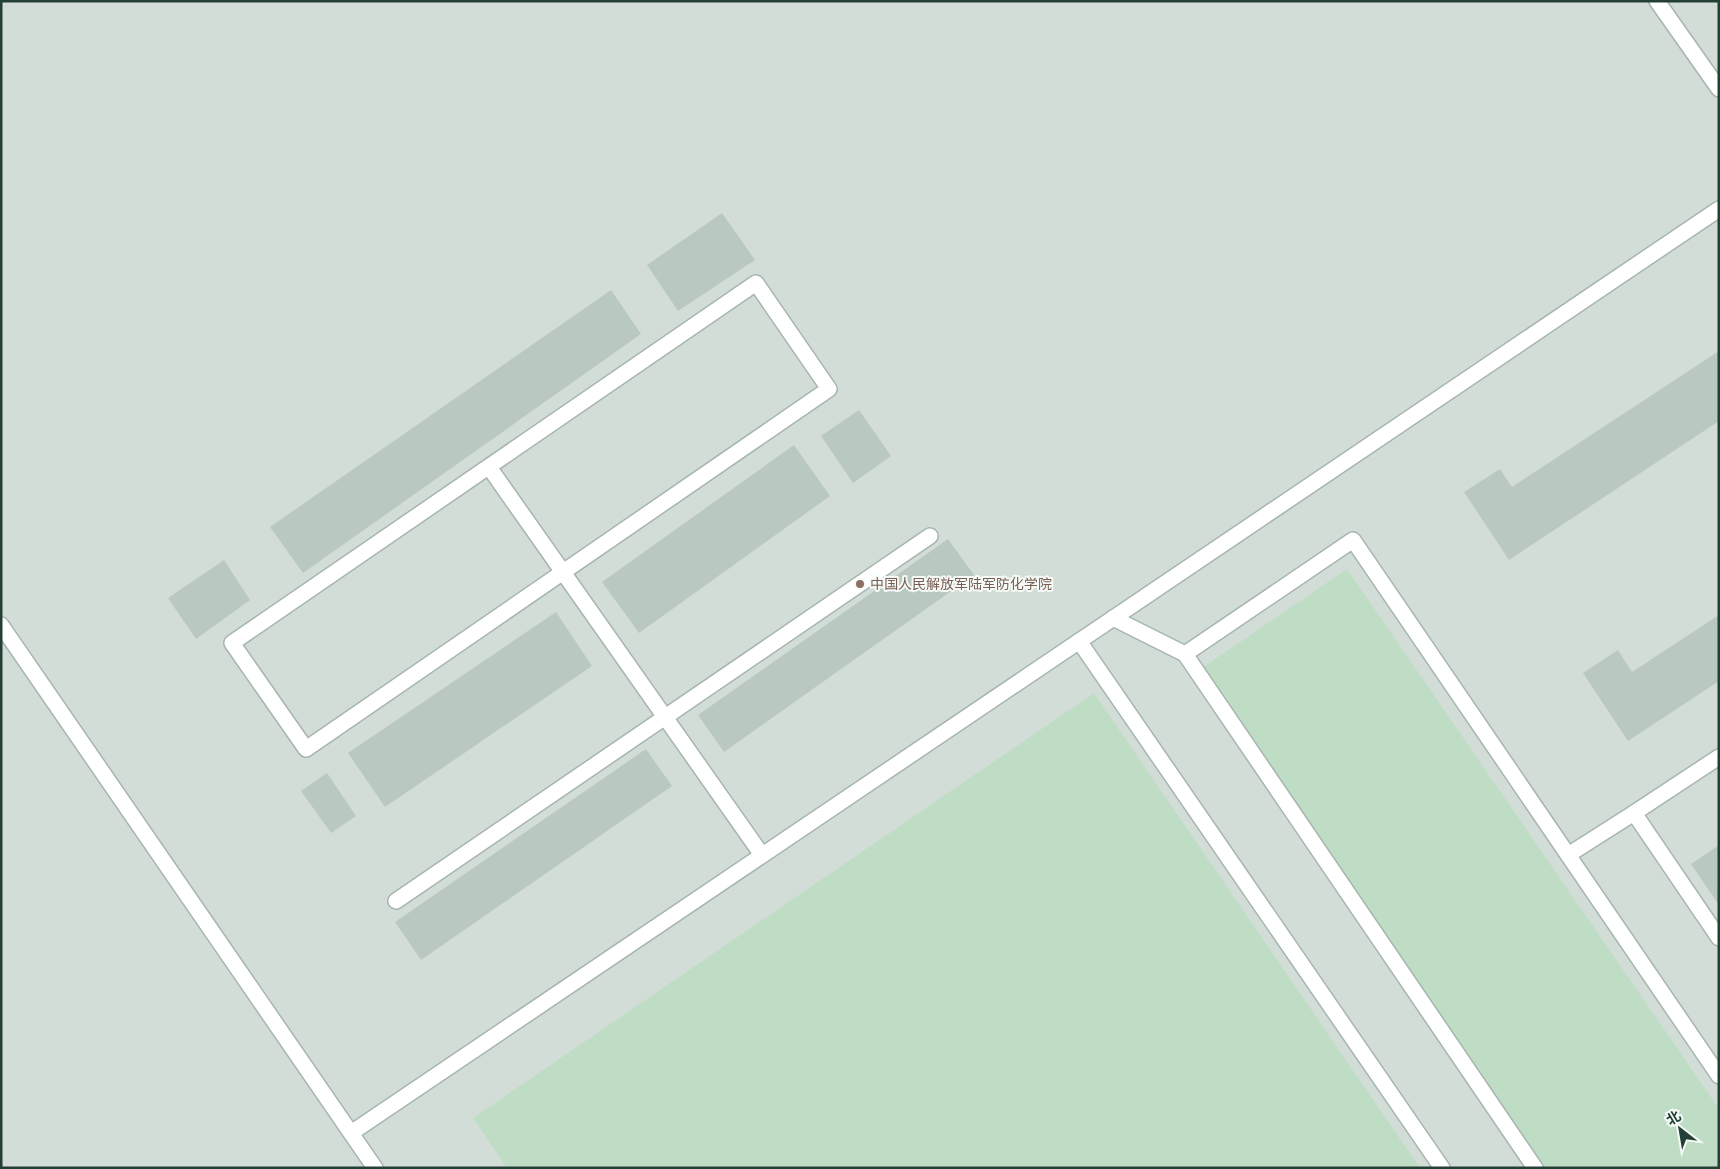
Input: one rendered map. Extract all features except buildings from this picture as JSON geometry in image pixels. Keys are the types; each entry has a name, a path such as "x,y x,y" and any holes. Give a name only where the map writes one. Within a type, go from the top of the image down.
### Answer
{"street":[{"path":"1658,1 1719,89"},
{"path":"351,1133 1719,209"},
{"path":"756,283 829,389 306,749 232,643 489,467 756,283"},
{"path":"489,467 762,855"},
{"path":"396,901 930,536"},
{"path":"1185,654 1353,540 1719,1076"},
{"path":"1113,618 1185,654 1535,1168"},
{"path":"1,625 376,1168"},
{"path":"1079,641 1442,1168"},
{"path":"1568,855 1719,757"},
{"path":"1634,813 1719,938"}],"shaded area":[{"name":"中国人民解放军陆军防化学院","path":"1,1 1719,1 1719,1168 1,1168"}],"green space":[{"path":"1347,569 1719,1109 1719,1168 1545,1168 1202,668"},
{"path":"1094,693 1420,1168 507,1168 473,1118"}],"place":[{"name":"中国人民解放军陆军防化学院","path":"860,584"}]}
